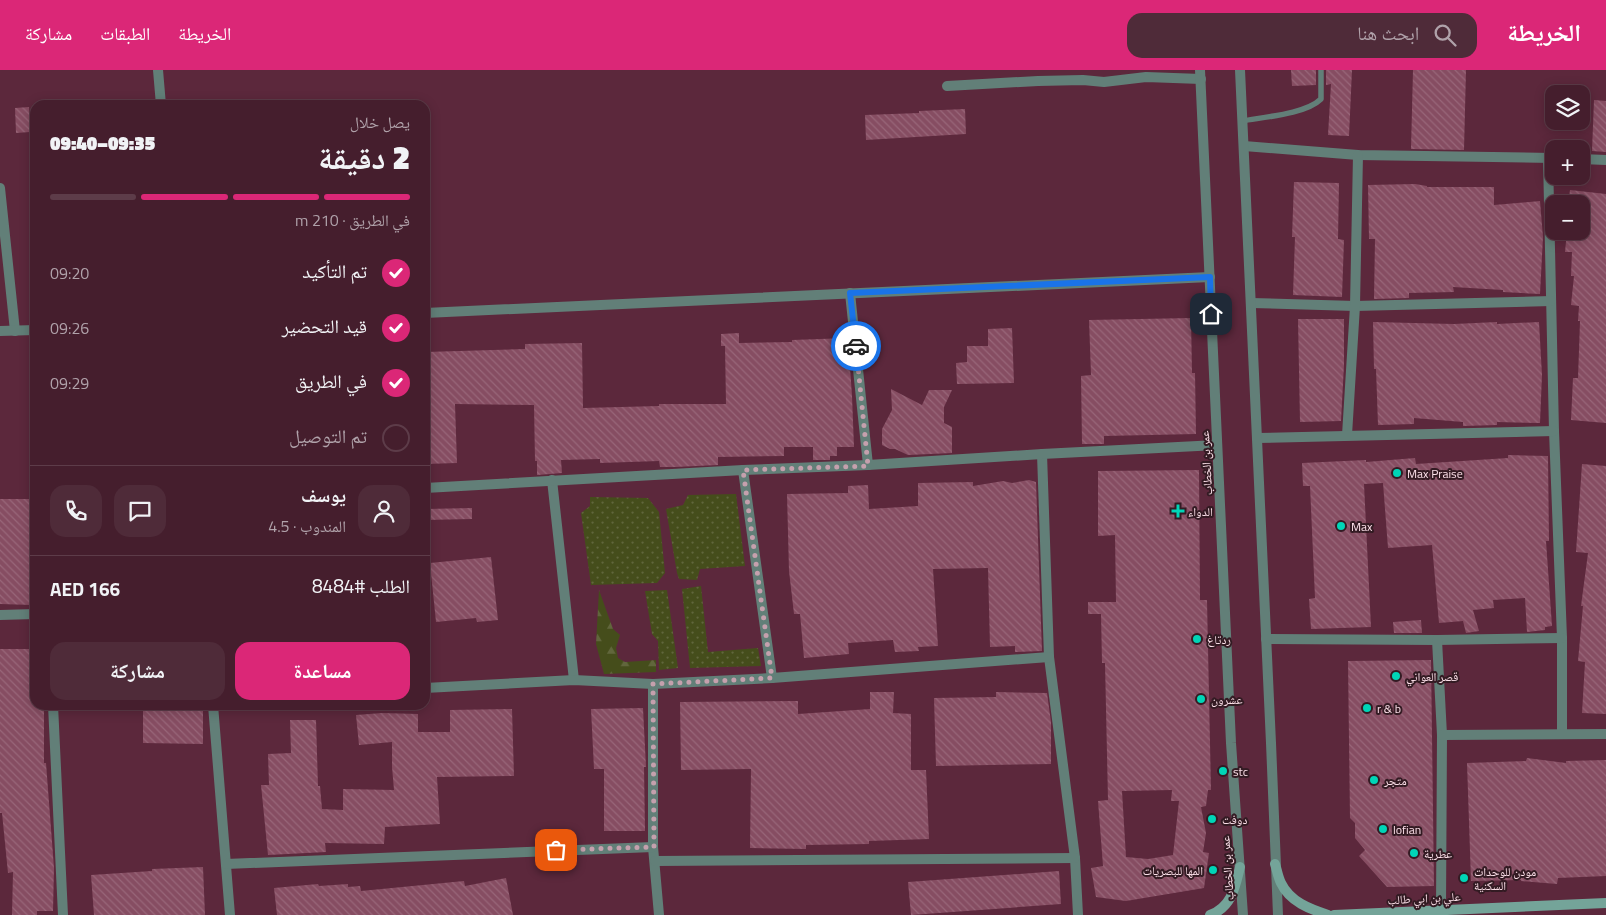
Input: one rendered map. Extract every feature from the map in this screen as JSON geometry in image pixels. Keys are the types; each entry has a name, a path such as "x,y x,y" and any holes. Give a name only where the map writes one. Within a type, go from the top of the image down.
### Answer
{"main road":[{"path":"1275,864 1281,884 1293,899 1308,909 1328,915"},
{"path":"1210,915 1226,904 1234,892 1240,867"},
{"name":"علي بن ابي طالب","path":"1334,915 1606,903"}],"street":[{"path":"158,70 161,100"},
{"path":"1240,70 1278,915"},
{"path":"947,86 1083,80 1104,82 1146,76 1200,75"},
{"name":"عمر بن الخطاب","path":"1200,75 1232,743 1243,915"},
{"path":"1244,146 1358,155 1545,158"},
{"path":"1347,435 1355,306 1358,155"},
{"path":"1590,159 1606,160"},
{"path":"1551,185 1551,301 1562,638 1562,734"},
{"path":"0,188 15,331"},
{"path":"430,313 1210,277"},
{"path":"850,293 868,466"},
{"path":"1251,303 1355,306 1551,301"},
{"path":"0,331 30,330"},
{"path":"1257,438 1554,431"},
{"path":"430,488 743,470 868,466 1042,454 1218,445"},
{"path":"1042,454 1050,657 1075,858 1078,915"},
{"path":"743,470 772,678"},
{"path":"552,480 574,680"},
{"path":"0,615 30,614"},
{"path":"1266,639 1437,640 1562,638"},
{"path":"1437,640 1442,735 1441,910"},
{"path":"430,688 574,680 653,684 772,678 1050,657"},
{"path":"653,684 654,847 659,915"},
{"path":"53,710 63,915"},
{"path":"213,710 230,915"},
{"path":"1442,735 1606,734"},
{"path":"226,864 654,847"},
{"path":"655,862 1075,858"}],"lane":[{"path":"1242,121 1304,110 1315,105 1321,99 1320,70"}],"green space":[{"path":"736,494 745,566 700,569 697,580 679,579 666,509 683,505 688,495"},
{"path":"590,497 648,498 659,512 665,573 657,583 591,585 581,513 590,506"},
{"path":"701,586 708,652 758,648 761,666 690,668 682,589"},
{"path":"599,590 613,629 620,635 616,648 618,658 625,662 656,660 656,672 604,674 596,644"},
{"path":"667,590 678,668 659,670 658,641 652,634 645,591"}],"building":[{"path":"1291,70 1316,70 1316,85 1292,86"},
{"path":"1326,70 1352,70 1349,136 1328,135 1331,84 1326,85"},
{"path":"1413,70 1466,70 1464,150 1411,149"},
{"path":"1594,100 1606,101 1606,152 1592,151"},
{"path":"29,107 30,132 16,133 15,108"},
{"path":"965,109 966,134 866,140 865,115"},
{"path":"1294,182 1339,183 1338,239 1344,240 1342,297 1293,295 1295,237 1292,237"},
{"path":"1415,184 1427,187 1494,187 1494,205 1540,201 1543,237 1540,294 1453,287 1454,292 1409,293 1409,298 1374,299 1375,239 1369,239 1368,185"},
{"path":"1570,190 1606,194 1606,423 1571,420 1573,378 1578,378 1580,321 1578,321 1579,306 1571,305 1574,276 1571,276 1572,252 1565,252 1566,240 1590,240 1590,195 1569,195"},
{"path":"1191,318 1192,373 1195,373 1196,434 1104,436 1104,444 1082,444 1081,376 1091,375 1089,320"},
{"path":"1298,319 1344,319 1341,421 1300,422"},
{"path":"1373,322 1454,324 1497,322 1497,324 1539,322 1542,375 1540,423 1497,422 1497,425 1463,426 1463,422 1414,418 1414,424 1378,425"},
{"path":"1012,328 1014,383 957,384 956,363 967,362 967,346 988,346 988,329"},
{"path":"739,333 739,343 848,338 854,447 837,447 837,456 830,456 830,460 813,460 813,447 784,447 784,456 718,457 718,465 675,467 660,467 659,461 600,463 600,459 561,460 562,473 537,475 534,405 455,404 457,463 430,464 430,352 525,349 525,344 582,343 583,408 659,406 659,404 726,404 725,346 721,346 721,334"},
{"path":"891,389 922,405 929,390 952,390 944,407 944,423 952,427 952,453 908,455 882,445 882,429 892,410"},
{"path":"1508,455 1548,456 1549,541 1546,541 1552,626 1545,627 1545,630 1527,632 1525,598 1493,600 1494,608 1473,610 1479,631 1466,633 1463,621 1439,623 1432,545 1388,548 1383,483 1364,484 1371,627 1311,629 1309,599 1315,598 1310,486 1303,486 1302,463 1366,460 1366,462 1415,458 1416,464 1508,458"},
{"path":"1582,464 1606,466 1606,714 1582,713 1585,662 1578,661 1583,606 1581,606 1588,553 1576,552"},
{"path":"1199,470 1200,600 1207,600 1211,790 1208,790 1206,806 1201,807 1206,833 1203,852 1209,853 1204,888 1126,901 1096,897 1091,868 1103,866 1098,801 1108,800 1105,663 1102,663 1101,614 1088,614 1088,602 1116,602 1115,535 1098,536 1098,471","holes":["1172,790 1171,801 1179,801 1173,855 1148,859 1126,857 1122,791"]},
{"path":"1029,480 1036,482 1042,651 1015,652 1015,646 990,647 988,568 933,569 938,646 918,647 919,651 895,652 893,640 848,643 849,654 804,658 800,614 794,614 789,571 787,494 848,493 848,486 868,485 869,509 918,506 918,483 973,482 973,486 1003,481 1012,483"},
{"path":"0,499 30,499 30,605 0,604"},
{"path":"472,508 472,519 430,520 430,509"},
{"path":"491,557 498,620 477,622 476,618 436,622 430,563"},
{"path":"1421,620 1422,633 1394,633 1393,622"},
{"path":"0,649 30,649 30,710 44,710 44,763 46,763 54,868 53,911 37,911 37,915 12,915 13,872 8,873 2,813 0,813"},
{"path":"1431,660 1434,886 1387,887 1359,856 1365,850 1355,838 1355,823 1350,818 1348,661"},
{"path":"870,692 894,692 893,713 911,714 911,770 926,770 929,839 869,841 869,844 806,845 806,849 750,848 751,769 681,770 680,702 798,701 798,714 870,709"},
{"path":"996,692 1047,693 1051,722 1051,764 936,766 934,698 996,697"},
{"path":"643,708 646,767 644,767 645,831 604,831 604,769 594,769 591,709"},
{"path":"512,709 514,776 437,777 440,824 385,827 384,844 325,843 326,852 268,855 261,785 269,785 268,754 291,753 290,720 316,720 318,786 320,786 322,809 343,810 343,789 394,790 392,742 359,745 356,715 382,713 418,714 418,732 450,732 450,710"},
{"path":"143,710 203,710 203,744 143,743"},
{"path":"1527,758 1566,763 1566,761 1606,760 1606,876 1558,878 1557,884 1521,880 1471,881 1467,763 1526,761"},
{"path":"203,867 205,915 94,915 91,875 152,871 152,869"},
{"path":"1059,871 1061,904 911,915 908,882"},
{"path":"506,878 513,915 277,915 274,888 318,884 319,886 348,884 348,887 360,886 361,891 464,881 465,886"}],"way so far":[{"path":"556,850 654,847 653,684 772,678 743,470 868,466 856,346"}],"place":[{"name":"Max Praise","path":"1397,473"},
{"name":"الدواء","path":"1178,511"},
{"name":"Max","path":"1341,526"},
{"name":"ردتاغ","path":"1197,639"},
{"name":"قصر العواني","path":"1396,676"},
{"name":"عشرون","path":"1201,699"},
{"name":"r & b","path":"1367,708"},
{"name":"stc","path":"1223,771"},
{"name":"متجر","path":"1374,780"},
{"name":"دوفت","path":"1212,819"},
{"name":"lofian","path":"1383,829"},
{"name":"عطرية","path":"1414,853"},
{"name":"المها للبصريات","path":"1213,870"},
{"name":"مودن للوحدات السكنية","path":"1464,878"}],"route":[{"path":"856,346 850,293 1210,277 1211,314"}]}
